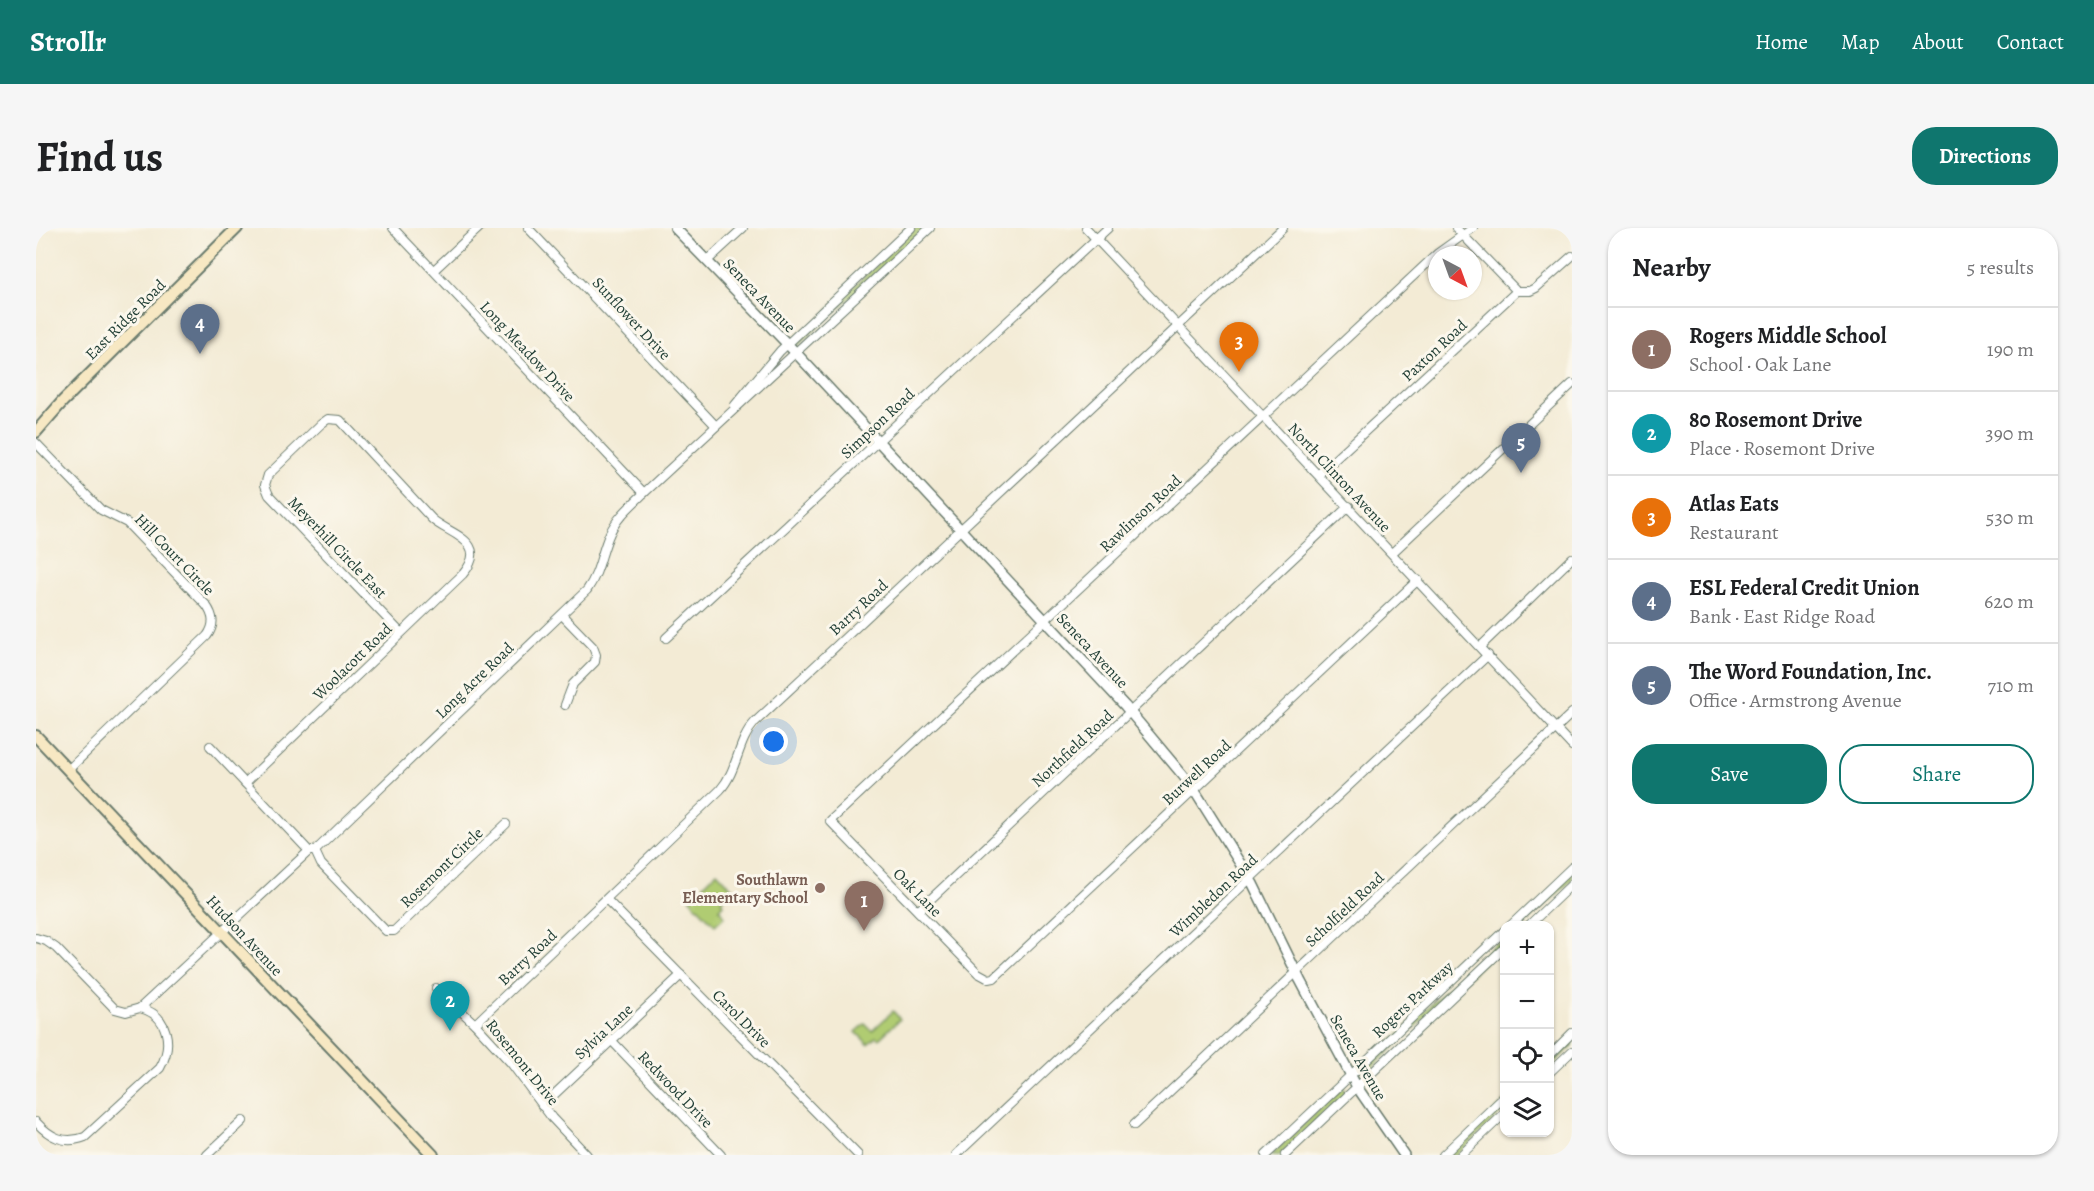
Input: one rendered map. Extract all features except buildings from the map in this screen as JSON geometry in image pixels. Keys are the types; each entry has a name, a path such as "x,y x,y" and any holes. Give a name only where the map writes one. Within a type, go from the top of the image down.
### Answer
{"main road":[{"name":"East Ridge Road","path":"36,432 63,401 237,228"},
{"name":"Hudson Avenue","path":"36,736 433,1155"}],"street":[{"name":"Long Meadow Drive","path":"393,228 644,493"},
{"path":"434,270 479,228"},
{"name":"Sunflower Drive","path":"528,228 716,426"},
{"name":"Seneca Avenue","path":"675,228 961,530 1129,712 1195,791 1251,879 1296,973 1356,1087 1404,1155"},
{"path":"707,261 743,228"},
{"name":"Long Acre Road","path":"140,1008 312,851 561,615 593,582 611,531 618,520 716,426 911,228"},
{"name":"Long Acre Road","path":"716,426 791,349 930,228"},
{"name":"North Clinton Avenue","path":"1086,228 1419,580 1572,746"},
{"name":"Simpson Road","path":"666,638 1108,228"},
{"name":"Barry Road","path":"476,1024 725,785 737,764 746,734 755,722 1283,228"},
{"path":"1456,228 1516,291"},
{"name":"Rawlinson Road","path":"830,821 1438,253 1473,228"},
{"name":"Paxton Road","path":"1319,474 1516,291 1530,291 1536,288 1572,256"},
{"path":"1392,553 1572,384"},
{"name":"Woolacott Road","path":"244,783 463,574 470,564 471,554 464,538 439,526 340,420 328,419 321,424 267,475"},
{"name":"Hill Court Circle","path":"36,443 101,510 127,523 151,546 206,605 212,613 213,620 207,636 68,770"},
{"name":"Meyerhill Circle East","path":"267,475 265,485 269,495 401,633"},
{"name":"Northfield Road","path":"918,911 1348,506"},
{"path":"1480,647 1572,558"},
{"name":"Burwell Road","path":"989,979 999,975 1419,580"},
{"path":"561,615 593,647 596,655 595,662 573,684 565,705"},
{"name":"Wimbledon Road","path":"956,1155 1488,655"},
{"name":"Scholfield Road","path":"1134,1125 1572,713"},
{"path":"210,746 312,851"},
{"name":"Oak Lane","path":"830,821 978,972 989,979"},
{"name":"Rosemont Circle","path":"312,851 321,864 386,932 394,931 506,824"},
{"path":"1515,921 1572,867"},
{"path":"1533,921 1572,884"},
{"name":"Carol Drive","path":"607,900 858,1155"},
{"path":"36,938 56,948 115,1010 126,1012 140,1008 157,1016 168,1038 167,1054 160,1068 85,1137 60,1140 49,1135 36,1122"},
{"name":"Rogers Parkway","path":"1266,1155 1500,938"},
{"name":"Rogers Parkway","path":"1285,1155 1500,952"},
{"name":"Sylvia Lane","path":"542,1106 681,975"},
{"name":"Rosemont Drive","path":"436,988 476,1024 511,1063 542,1106 586,1155"},
{"path":"1554,1050 1572,1033"},
{"name":"Redwood Drive","path":"612,1041 721,1155"},
{"path":"1554,1068 1572,1050"},
{"path":"1443,1155 1500,1101"},
{"path":"1461,1155 1500,1118"},
{"path":"207,1155 243,1121"}],"green space":[{"path":"916,228 925,228 799,345 796,345 795,341"},
{"path":"717,872 733,889 721,901 723,904 719,909 725,916 715,925 690,899"},
{"path":"1572,872 1572,880 1527,921 1520,921"},
{"path":"1496,943 1499,943 1500,947 1366,1073 1363,1073 1362,1069"},
{"path":"893,1011 900,1019 879,1039 876,1037 868,1044 856,1032 865,1024 872,1031"},
{"path":"1572,1039 1572,1046 1554,1063 1554,1056"},
{"path":"1341,1089 1344,1089 1346,1093 1280,1155 1271,1155"},
{"path":"1500,1106 1500,1114 1457,1155 1448,1155"}],"place":[{"name":"ESL Federal Credit Union","path":"200,354"},
{"name":"Atlas Eats","path":"1239,372"},
{"name":"The Word Foundation, Inc.","path":"1521,473"},
{"name":"Southlawn Elementary School","path":"820,888"},
{"name":"Rogers Middle School","path":"864,931"},
{"name":"80 Rosemont Drive","path":"450,1031"}]}
